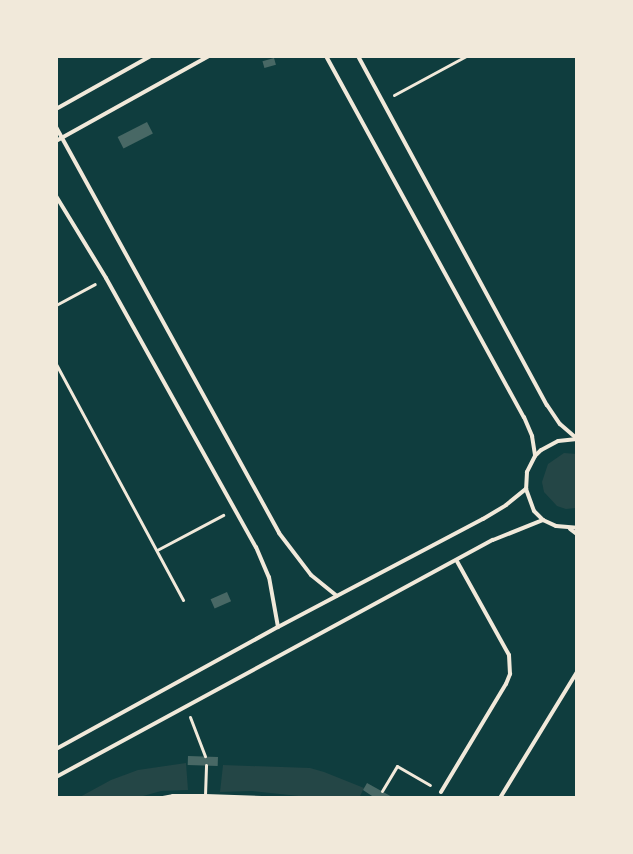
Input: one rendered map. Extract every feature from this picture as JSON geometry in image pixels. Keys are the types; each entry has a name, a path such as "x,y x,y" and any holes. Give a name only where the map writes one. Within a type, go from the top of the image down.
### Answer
{"lane":[{"path":"56,108 151,56"},
{"path":"56,141 209,56"},
{"path":"326,56 524,417 532,436 535,456"},
{"path":"358,56 546,405 560,424 577,439"},
{"path":"56,127 278,533 311,575 337,596"},
{"path":"56,196 106,278 234,508 270,577 278,627"},
{"path":"577,439 558,441 549,445 535,456 527,472 526,489 532,506 543,520 556,526 570,529 577,528"},
{"path":"56,749 278,627 496,512 526,489"},
{"path":"56,777 509,532 543,520"},
{"path":"570,529 577,534"},
{"path":"441,792 506,684 510,674 509,655 457,561"},
{"path":"500,798 577,672"}],"path":[{"path":"382,102 466,56"},
{"path":"56,305 106,278"},
{"path":"56,364 183,600"},
{"path":"156,550 234,508"},
{"path":"186,707 205,756"},
{"path":"205,795 206,765"},
{"path":"382,791 397,766 441,792"},
{"path":"157,798 172,795 291,798"}],"shaded area":[{"path":"564,453 577,454 576,508 566,509 557,506 544,492 542,482 548,464"},
{"path":"186,763 188,790 161,791 136,798 78,798 111,780 138,770"},
{"path":"223,765 310,768 364,788 359,798 317,798 252,791 220,792"}],"building":[{"path":"274,58 276,65 264,68 262,61"},
{"path":"147,122 153,134 123,149 118,137"},
{"path":"227,592 231,601 215,608 211,599"},
{"path":"188,756 218,757 218,766 188,765"},
{"path":"367,783 394,798 375,798 363,790"}]}
